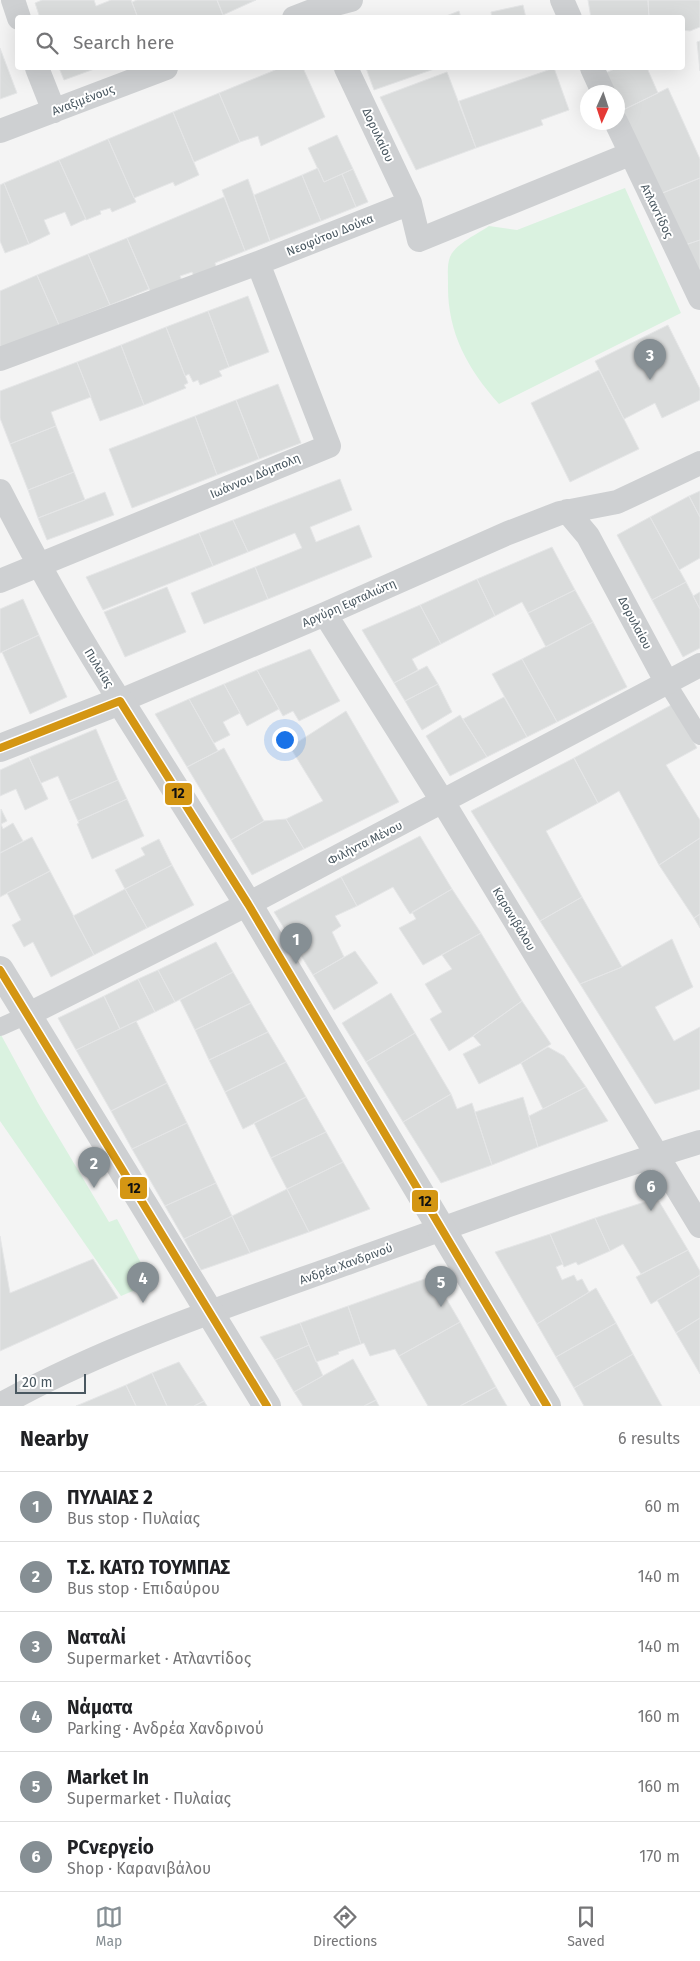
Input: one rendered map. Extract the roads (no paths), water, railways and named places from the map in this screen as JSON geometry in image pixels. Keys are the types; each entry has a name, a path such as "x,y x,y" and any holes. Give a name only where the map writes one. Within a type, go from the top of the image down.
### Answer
{"street":[{"path":"13,0 18,15"},
{"path":"302,15 352,0"},
{"path":"562,0 569,15"},
{"path":"38,70 54,111"},
{"name":"Αναξιμένους","path":"0,131 161,70"},
{"name":"Δορυλαίου","path":"347,70 410,203"},
{"path":"593,70 600,85"},
{"name":"Ατλαντίδος","path":"620,130 700,298"},
{"path":"410,203 419,240 630,154"},
{"name":"Νεοφύτου Δούκα","path":"0,359 258,263 410,203"},
{"name":"Ιωάννου Δόμπολη","path":"0,581 329,446 258,263"},
{"name":"Αργύρη Εφταλιώτη","path":"0,748 120,701 325,614 508,533 567,511 617,502 700,463"},
{"name":"Πυλαίας","path":"0,491 78,635 248,904 547,1406"},
{"name":"Δορυλαίου","path":"567,511 588,536 667,683 700,736"},
{"name":"Καρανιβάλου","path":"325,614 442,802 700,1226"},
{"name":"Φιλήντα Μένου","path":"27,1014 248,904 700,665"},
{"path":"0,970 267,1406"},
{"path":"0,1027 27,1014"},
{"name":"Ανδρέα Χανδρινού","path":"0,1405 100,1357 209,1313 441,1230 657,1155 700,1142"}],"place":[{"name":"Ναταλί","path":"650,380"},
{"name":"ΠΥΛΑΙΑΣ 2","path":"296,964"},
{"name":"Τ.Σ. ΚΑΤΩ ΤΟΥΜΠΑΣ","path":"94,1188"},
{"name":"PCνεργείο","path":"651,1211"},
{"name":"Νάματα","path":"143,1303"},
{"name":"Market In","path":"441,1307"}]}
